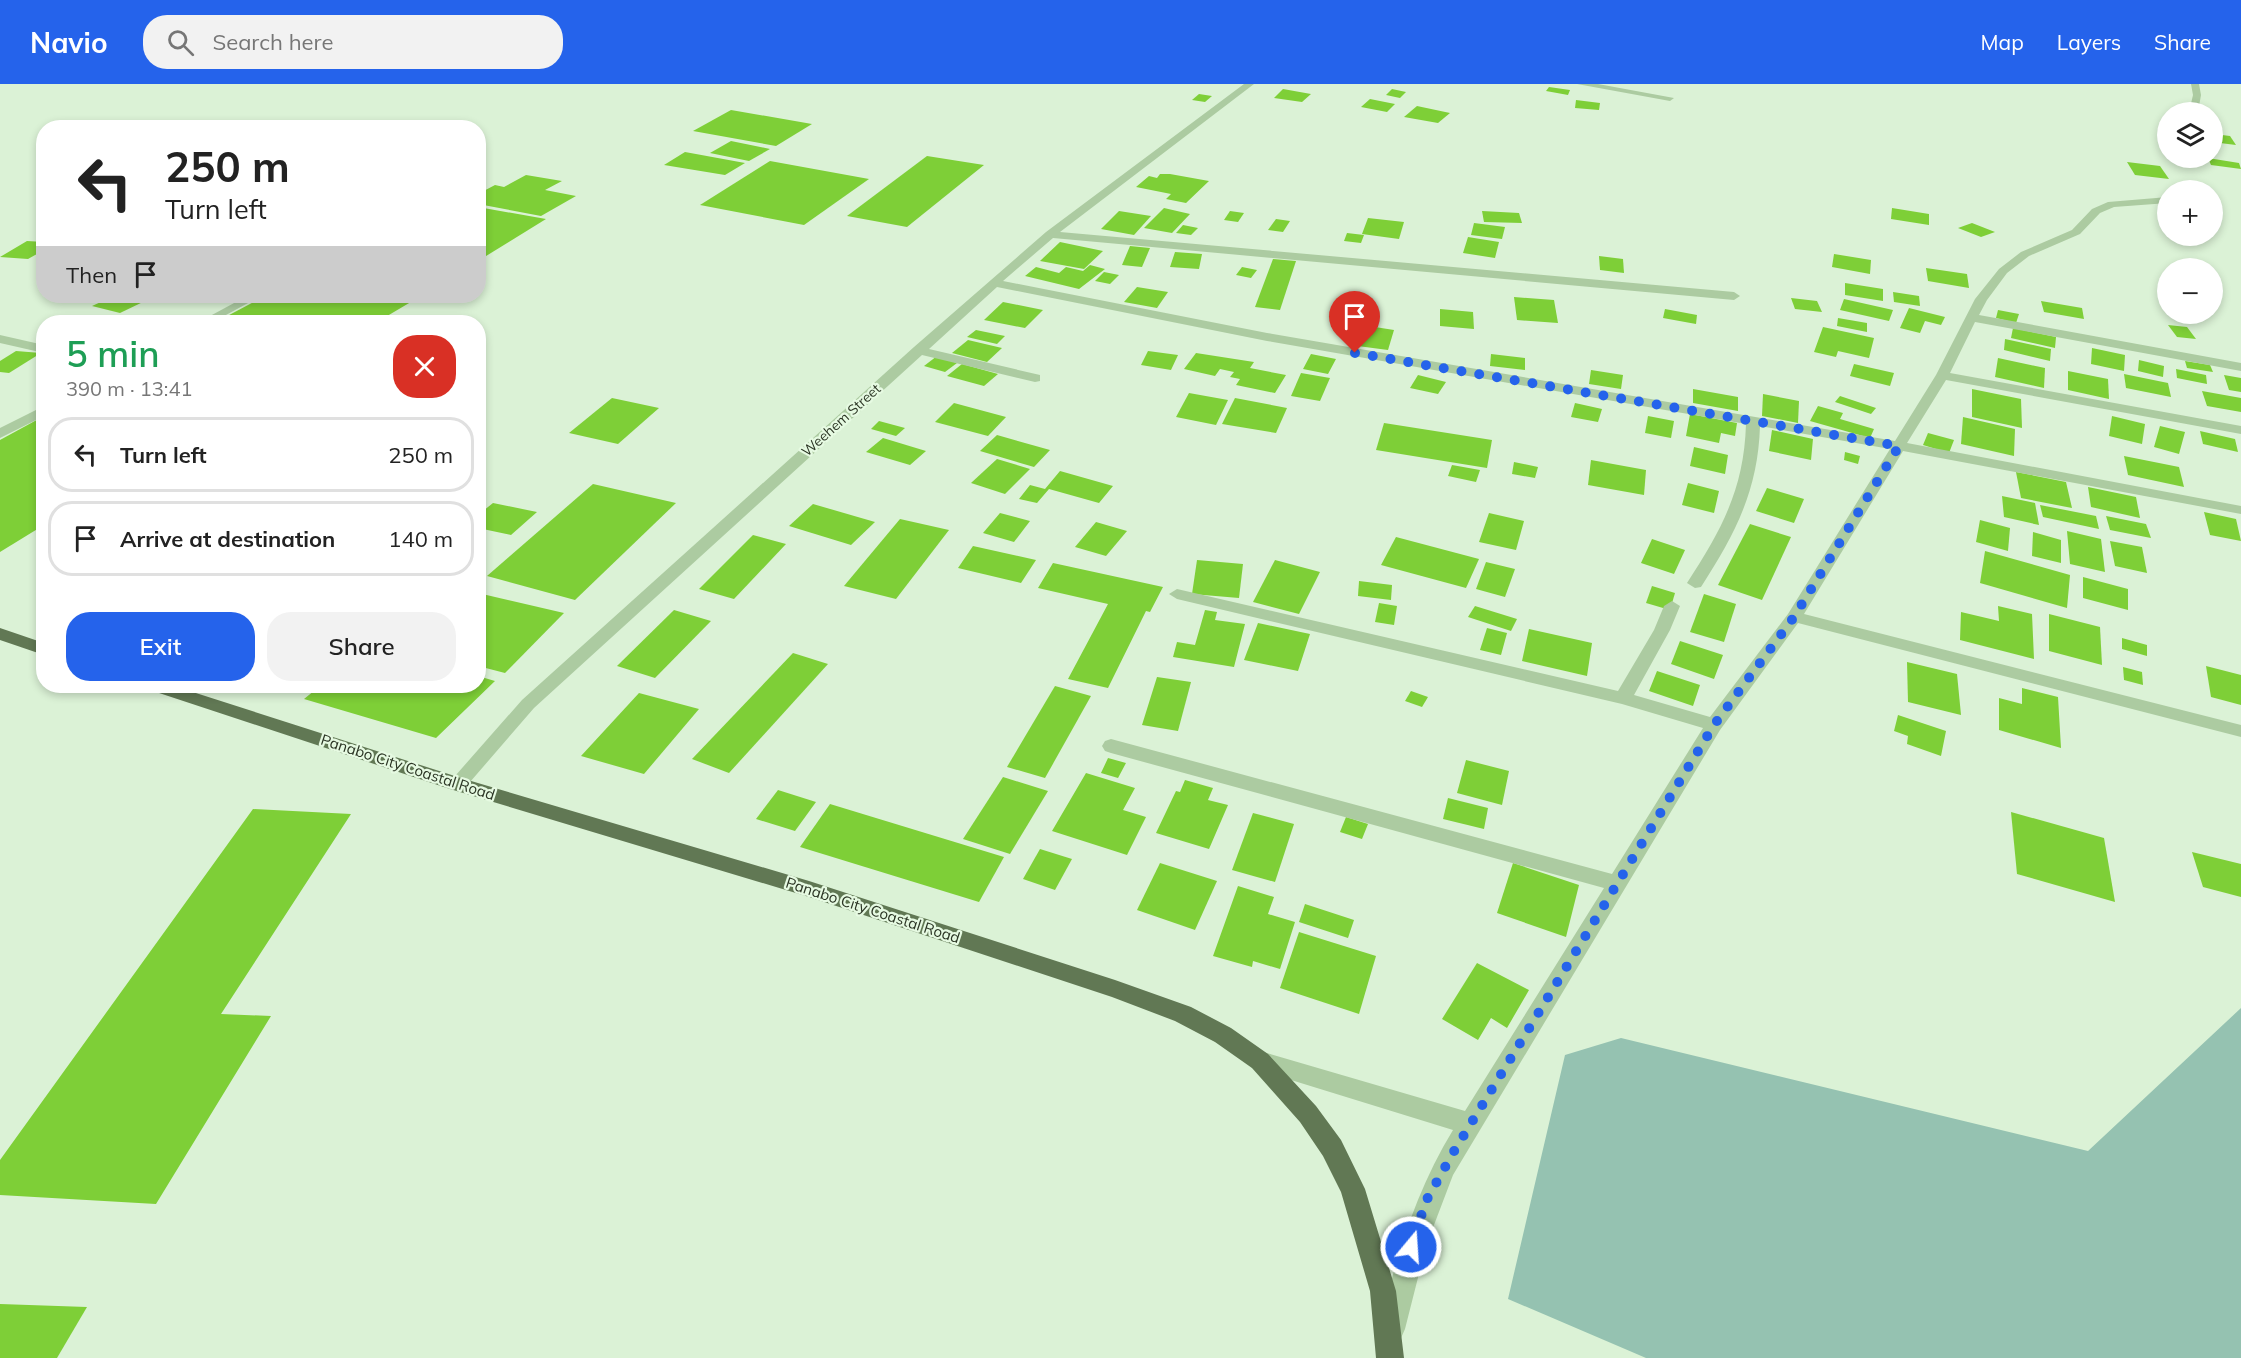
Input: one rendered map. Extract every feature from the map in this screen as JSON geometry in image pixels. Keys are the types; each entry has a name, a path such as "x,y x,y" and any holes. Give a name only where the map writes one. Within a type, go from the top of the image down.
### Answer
{"main road":[{"path":"0,634 36,646"},
{"name":"Panabo City Coastal Road","path":"178,693 457,784 809,889 1116,988 1183,1014 1223,1035 1260,1061 1308,1114 1332,1148 1353,1189 1383,1292 1390,1349"}],"street":[{"name":"Weehem Street","path":"457,784 528,704 918,350 1050,234 1250,84"},
{"path":"1581,84 1670,98"},
{"path":"2195,84 2198,95 2196,102"},
{"path":"1390,1349 1411,1247 1426,1201 1714,725 1794,617 1942,375 1982,300 2003,271 2025,254 2076,232 2096,211 2112,204 2157,201"},
{"path":"1050,234 1734,296"},
{"path":"994,283 1267,338 1899,446 2241,510"},
{"path":"219,315 242,303"},
{"path":"1974,318 2241,368"},
{"path":"0,339 36,347"},
{"path":"918,350 1035,378"},
{"path":"1942,375 2241,430"},
{"path":"0,434 36,414"},
{"path":"1695,583 1736,519 1753,443 1753,421"},
{"path":"1177,594 1623,698 1714,725"},
{"path":"1623,698 1662,630 1672,606"},
{"path":"1794,617 2241,731"},
{"path":"1111,746 1619,884"},
{"path":"1260,1061 1471,1124"}],"green space":[{"path":"2241,1008 2241,1358 1646,1358 1508,1299 1565,1055 1621,1038 2088,1151"}],"building":[{"path":"1549,87 1570,90 1568,95 1546,91"},
{"path":"1283,89 1311,94 1302,102 1274,98"},
{"path":"1392,89 1406,92 1400,98 1386,95"},
{"path":"1199,94 1212,96 1205,102 1192,100"},
{"path":"1370,99 1395,104 1387,112 1361,107"},
{"path":"1576,100 1600,103 1599,110 1575,108"},
{"path":"1417,106 1450,113 1438,123 1404,117"},
{"path":"731,110 812,124 776,146 693,131"},
{"path":"2223,135 2230,136 2236,145 2223,143"},
{"path":"731,141 770,149 749,161 710,153"},
{"path":"685,152 745,163 725,175 664,165"},
{"path":"927,156 984,165 907,227 847,216"},
{"path":"2223,160 2239,163 2241,169 2223,167"},
{"path":"770,161 869,179 804,225 700,205"},
{"path":"2127,162 2157,166 2169,179 2135,175"},
{"path":"1160,174 1209,181 1186,203 1166,199 1171,194 1136,187 1149,176 1157,178"},
{"path":"526,175 562,181 545,190 576,196 541,216 486,206 486,190 495,185 504,187"},
{"path":"486,208 546,219 486,256"},
{"path":"1164,208 1190,214 1172,233 1144,228"},
{"path":"1892,208 1929,214 1929,225 1891,219"},
{"path":"1119,211 1151,216 1134,235 1101,229"},
{"path":"1230,211 1244,213 1238,222 1224,220"},
{"path":"1482,211 1519,213 1522,223 1484,222"},
{"path":"1368,218 1404,222 1399,239 1362,234"},
{"path":"1276,219 1290,221 1283,232 1268,230"},
{"path":"1474,223 1505,227 1502,239 1471,235"},
{"path":"1972,223 1995,232 1981,237 1958,228"},
{"path":"1183,225 1198,228 1191,235 1176,233"},
{"path":"1347,233 1364,235 1361,243 1344,241"},
{"path":"1468,237 1499,242 1495,258 1463,253"},
{"path":"27,241 36,242 36,254 28,259 0,257"},
{"path":"1060,242 1103,251 1084,269 1040,261"},
{"path":"1130,246 1150,248 1142,267 1122,265"},
{"path":"1175,252 1202,254 1199,269 1170,267"},
{"path":"1834,254 1871,260 1870,274 1832,267"},
{"path":"1599,256 1623,259 1624,273 1600,270"},
{"path":"1273,259 1296,261 1280,310 1255,307"},
{"path":"1090,265 1105,269 1079,289 1025,276 1036,267 1059,273 1066,267 1083,271"},
{"path":"1242,267 1257,270 1251,278 1236,275"},
{"path":"1926,268 1967,274 1969,288 1928,281"},
{"path":"1104,272 1119,275 1110,284 1095,281"},
{"path":"1845,283 1883,289 1883,301 1845,295"},
{"path":"1137,287 1168,292 1157,308 1124,302"},
{"path":"1893,292 1919,296 1920,306 1894,302"},
{"path":"1514,297 1554,300 1558,323 1517,320"},
{"path":"1791,298 1817,301 1822,312 1795,309"},
{"path":"1844,299 1893,310 1889,321 1840,310"},
{"path":"2041,301 2082,308 2084,319 2044,312"},
{"path":"1003,302 1043,310 1025,328 984,320"},
{"path":"99,303 141,303 120,313 92,306"},
{"path":"252,303 409,303 389,315 229,315"},
{"path":"1909,308 1945,317 1941,325 1925,321 1920,333 1900,328"},
{"path":"1440,309 1473,312 1474,329 1440,326"},
{"path":"1665,309 1697,315 1696,324 1663,318"},
{"path":"1998,310 2019,314 2016,323 1996,318"},
{"path":"1838,318 1867,323 1867,332 1837,326"},
{"path":"1356,324 1394,330 1388,350 1350,345"},
{"path":"2168,325 2187,327 2196,339 2177,337"},
{"path":"1823,327 1874,338 1869,358 1838,351 1836,357 1814,352"},
{"path":"2013,328 2056,337 2055,348 2011,338"},
{"path":"976,330 1005,336 997,344 967,337"},
{"path":"2005,339 2051,349 2050,361 2004,350"},
{"path":"968,340 1002,348 987,362 952,353"},
{"path":"2092,348 2125,355 2124,371 2091,364"},
{"path":"16,351 36,353 36,356 9,373 0,372 0,361"},
{"path":"1148,351 1178,355 1171,370 1141,365"},
{"path":"1196,353 1254,362 1250,368 1286,375 1275,393 1236,385 1240,379 1230,377 1234,372 1220,369 1215,376 1184,369"},
{"path":"1311,354 1336,359 1328,374 1303,369"},
{"path":"1491,354 1525,358 1525,370 1490,366"},
{"path":"937,356 957,363 945,372 924,366"},
{"path":"1998,358 2045,368 2044,388 1995,377"},
{"path":"2139,360 2164,366 2163,377 2138,371"},
{"path":"2185,361 2210,365 2213,372 2187,368"},
{"path":"962,364 998,374 984,386 947,376"},
{"path":"1854,364 1894,373 1890,386 1850,376"},
{"path":"2176,369 2206,375 2207,384 2177,378"},
{"path":"1591,370 1623,375 1621,389 1589,384"},
{"path":"2068,371 2108,379 2109,399 2068,390"},
{"path":"1301,373 1330,378 1320,401 1291,396"},
{"path":"2124,374 2168,383 2171,397 2126,388"},
{"path":"1418,375 1446,382 1438,394 1410,388"},
{"path":"2224,375 2241,378 2241,392 2229,390"},
{"path":"1693,389 1738,397 1738,411 1693,403"},
{"path":"1972,389 2021,399 2022,428 1972,417"},
{"path":"2202,391 2241,398 2241,412 2207,406"},
{"path":"1189,393 1228,400 1216,425 1176,417"},
{"path":"1763,394 1799,401 1798,423 1762,416"},
{"path":"1840,396 1876,408 1871,414 1835,402"},
{"path":"612,398 659,408 618,444 569,433"},
{"path":"1235,398 1287,408 1276,433 1222,424"},
{"path":"954,403 1006,417 988,436 935,422"},
{"path":"1575,403 1602,409 1598,422 1571,417"},
{"path":"1818,406 1843,413 1840,419 1874,429 1870,438 1810,421"},
{"path":"1690,414 1737,423 1735,436 1721,433 1719,443 1686,436"},
{"path":"1648,416 1674,421 1671,438 1645,433"},
{"path":"2112,416 2145,424 2142,444 2109,436"},
{"path":"1963,417 2015,429 2014,456 1961,444"},
{"path":"36,420 36,530 0,552 0,440"},
{"path":"879,421 905,428 896,436 871,429"},
{"path":"1384,423 1492,440 1487,468 1376,450"},
{"path":"2160,426 2185,432 2179,454 2154,447"},
{"path":"1772,430 1813,439 1811,460 1769,451"},
{"path":"2200,431 2235,439 2238,452 2203,444"},
{"path":"1928,433 1954,440 1949,453 1923,445"},
{"path":"997,435 1050,450 1034,467 980,451"},
{"path":"883,438 926,451 910,465 866,452"},
{"path":"1694,447 1728,455 1725,474 1690,466"},
{"path":"1845,452 1860,456 1858,464 1844,460"},
{"path":"2124,456 2179,467 2184,487 2128,475"},
{"path":"997,459 1030,469 1005,494 971,483"},
{"path":"1591,460 1646,470 1644,495 1588,485"},
{"path":"1514,462 1538,467 1535,478 1512,474"},
{"path":"1452,465 1480,470 1476,482 1448,476"},
{"path":"1060,471 1113,486 1099,503 1049,489 1037,503 1019,499 1030,485 1045,489"},
{"path":"2016,472 2066,482 2072,508 2021,498"},
{"path":"1688,483 1719,491 1714,513 1682,505"},
{"path":"593,484 676,503 575,600 487,576"},
{"path":"2088,487 2136,497 2140,518 2091,507"},
{"path":"1767,488 1804,499 1794,523 1756,511"},
{"path":"2002,496 2035,503 2039,525 2004,517"},
{"path":"493,503 537,512 511,535 486,530 486,509"},
{"path":"813,504 875,522 851,545 789,526"},
{"path":"2040,505 2096,516 2099,529 2043,517"},
{"path":"2204,512 2236,519 2241,541 2210,535"},
{"path":"1000,513 1030,521 1014,542 983,533"},
{"path":"1489,513 1524,521 1516,550 1479,542"},
{"path":"2106,516 2146,524 2151,538 2110,530"},
{"path":"900,519 949,530 896,599 844,586"},
{"path":"1980,520 2010,528 2008,551 1976,542"},
{"path":"1096,522 1127,531 1106,556 1075,547"},
{"path":"1750,524 1791,537 1762,600 1718,585"},
{"path":"2067,531 2101,539 2105,572 2070,564"},
{"path":"2033,532 2061,540 2061,563 2032,556"},
{"path":"753,535 786,544 734,599 699,589"},
{"path":"1396,537 1479,559 1466,588 1381,565"},
{"path":"1652,539 1685,550 1674,574 1641,563"},
{"path":"2110,541 2142,547 2147,573 2115,566"},
{"path":"973,546 1036,560 1021,583 958,568"},
{"path":"1985,551 2070,575 2067,608 1980,583"},
{"path":"1197,560 1243,564 1239,598 1192,594"},
{"path":"1275,560 1320,572 1299,614 1253,602"},
{"path":"1486,562 1515,569 1505,597 1476,589"},
{"path":"1053,563 1163,587 1150,612 1146,611 1108,688 1068,679 1108,604 1038,588"},
{"path":"2083,577 2128,589 2128,610 2083,598"},
{"path":"1359,581 1392,585 1391,600 1358,596"},
{"path":"1652,586 1675,593 1670,610 1646,603"},
{"path":"1704,594 1736,604 1724,642 1690,632"},
{"path":"486,595 564,613 505,673 486,668"},
{"path":"1379,603 1397,606 1394,625 1375,622"},
{"path":"1475,606 1517,619 1511,631 1468,617"},
{"path":"1998,606 2032,614 2034,659 1960,640 1961,612 1999,621"},
{"path":"674,610 711,621 655,678 617,666"},
{"path":"1205,610 1217,612 1215,620 1245,624 1234,667 1173,657 1177,642 1195,645"},
{"path":"2049,614 2100,627 2102,665 2049,651"},
{"path":"1258,623 1310,634 1298,671 1244,660"},
{"path":"1487,628 1507,633 1501,655 1480,650"},
{"path":"1529,629 1592,643 1587,676 1522,661"},
{"path":"2122,638 2147,645 2147,656 2122,649"},
{"path":"1680,641 1723,655 1714,679 1671,664"},
{"path":"793,653 828,664 729,773 692,759"},
{"path":"1907,662 1957,674 1961,715 1908,702"},
{"path":"2206,666 2241,675 2241,705 2211,697"},
{"path":"2123,667 2142,672 2143,685 2124,680"},
{"path":"1657,671 1700,685 1693,706 1649,691"},
{"path":"1157,677 1191,682 1178,731 1142,725"},
{"path":"486,678 495,681 486,690"},
{"path":"1055,686 1091,696 1045,778 1007,767"},
{"path":"2022,688 2058,697 2061,748 1999,730 1999,698 2022,704"},
{"path":"1411,691 1428,697 1422,707 1405,701"},
{"path":"311,693 483,693 436,738 304,699"},
{"path":"639,693 699,709 644,774 581,756"},
{"path":"1898,715 1946,731 1941,756 1907,744 1908,736 1894,731"},
{"path":"1108,758 1126,763 1118,778 1101,773"},
{"path":"1466,760 1509,771 1502,805 1457,793"},
{"path":"1086,773 1135,788 1123,810 1146,817 1127,855 1052,831"},
{"path":"1003,777 1048,791 1010,854 963,839"},
{"path":"1185,780 1213,788 1208,800 1228,805 1209,849 1156,833 1176,791 1180,792"},
{"path":"778,790 816,802 795,831 756,819"},
{"path":"1448,798 1488,808 1484,829 1443,819"},
{"path":"830,804 1004,857 979,902 800,847"},
{"path":"253,809 351,814 221,1014 271,1016 156,1204 0,1195 0,1160"},
{"path":"2011,812 2104,838 2115,902 2017,874"},
{"path":"1253,813 1294,824 1275,882 1232,870"},
{"path":"1346,817 1368,824 1362,839 1340,832"},
{"path":"1040,849 1072,859 1055,890 1023,879"},
{"path":"2192,852 2241,864 2241,897 2203,887"},
{"path":"1160,863 1217,881 1195,930 1137,910"},
{"path":"1513,863 1579,885 1566,937 1497,913"},
{"path":"1238,886 1274,897 1268,914 1295,922 1280,969 1253,961 1252,967 1213,956"},
{"path":"1305,904 1354,920 1348,938 1299,922"},
{"path":"1299,932 1376,956 1359,1014 1280,988"},
{"path":"1477,963 1529,990 1507,1028 1491,1018 1478,1040 1442,1019"},
{"path":"0,1304 87,1307 57,1358 0,1358"}],"route":[{"path":"1355,353 1899,446 1794,617 1714,725 1619,884 1444,1167 1426,1201 1411,1247"}]}
